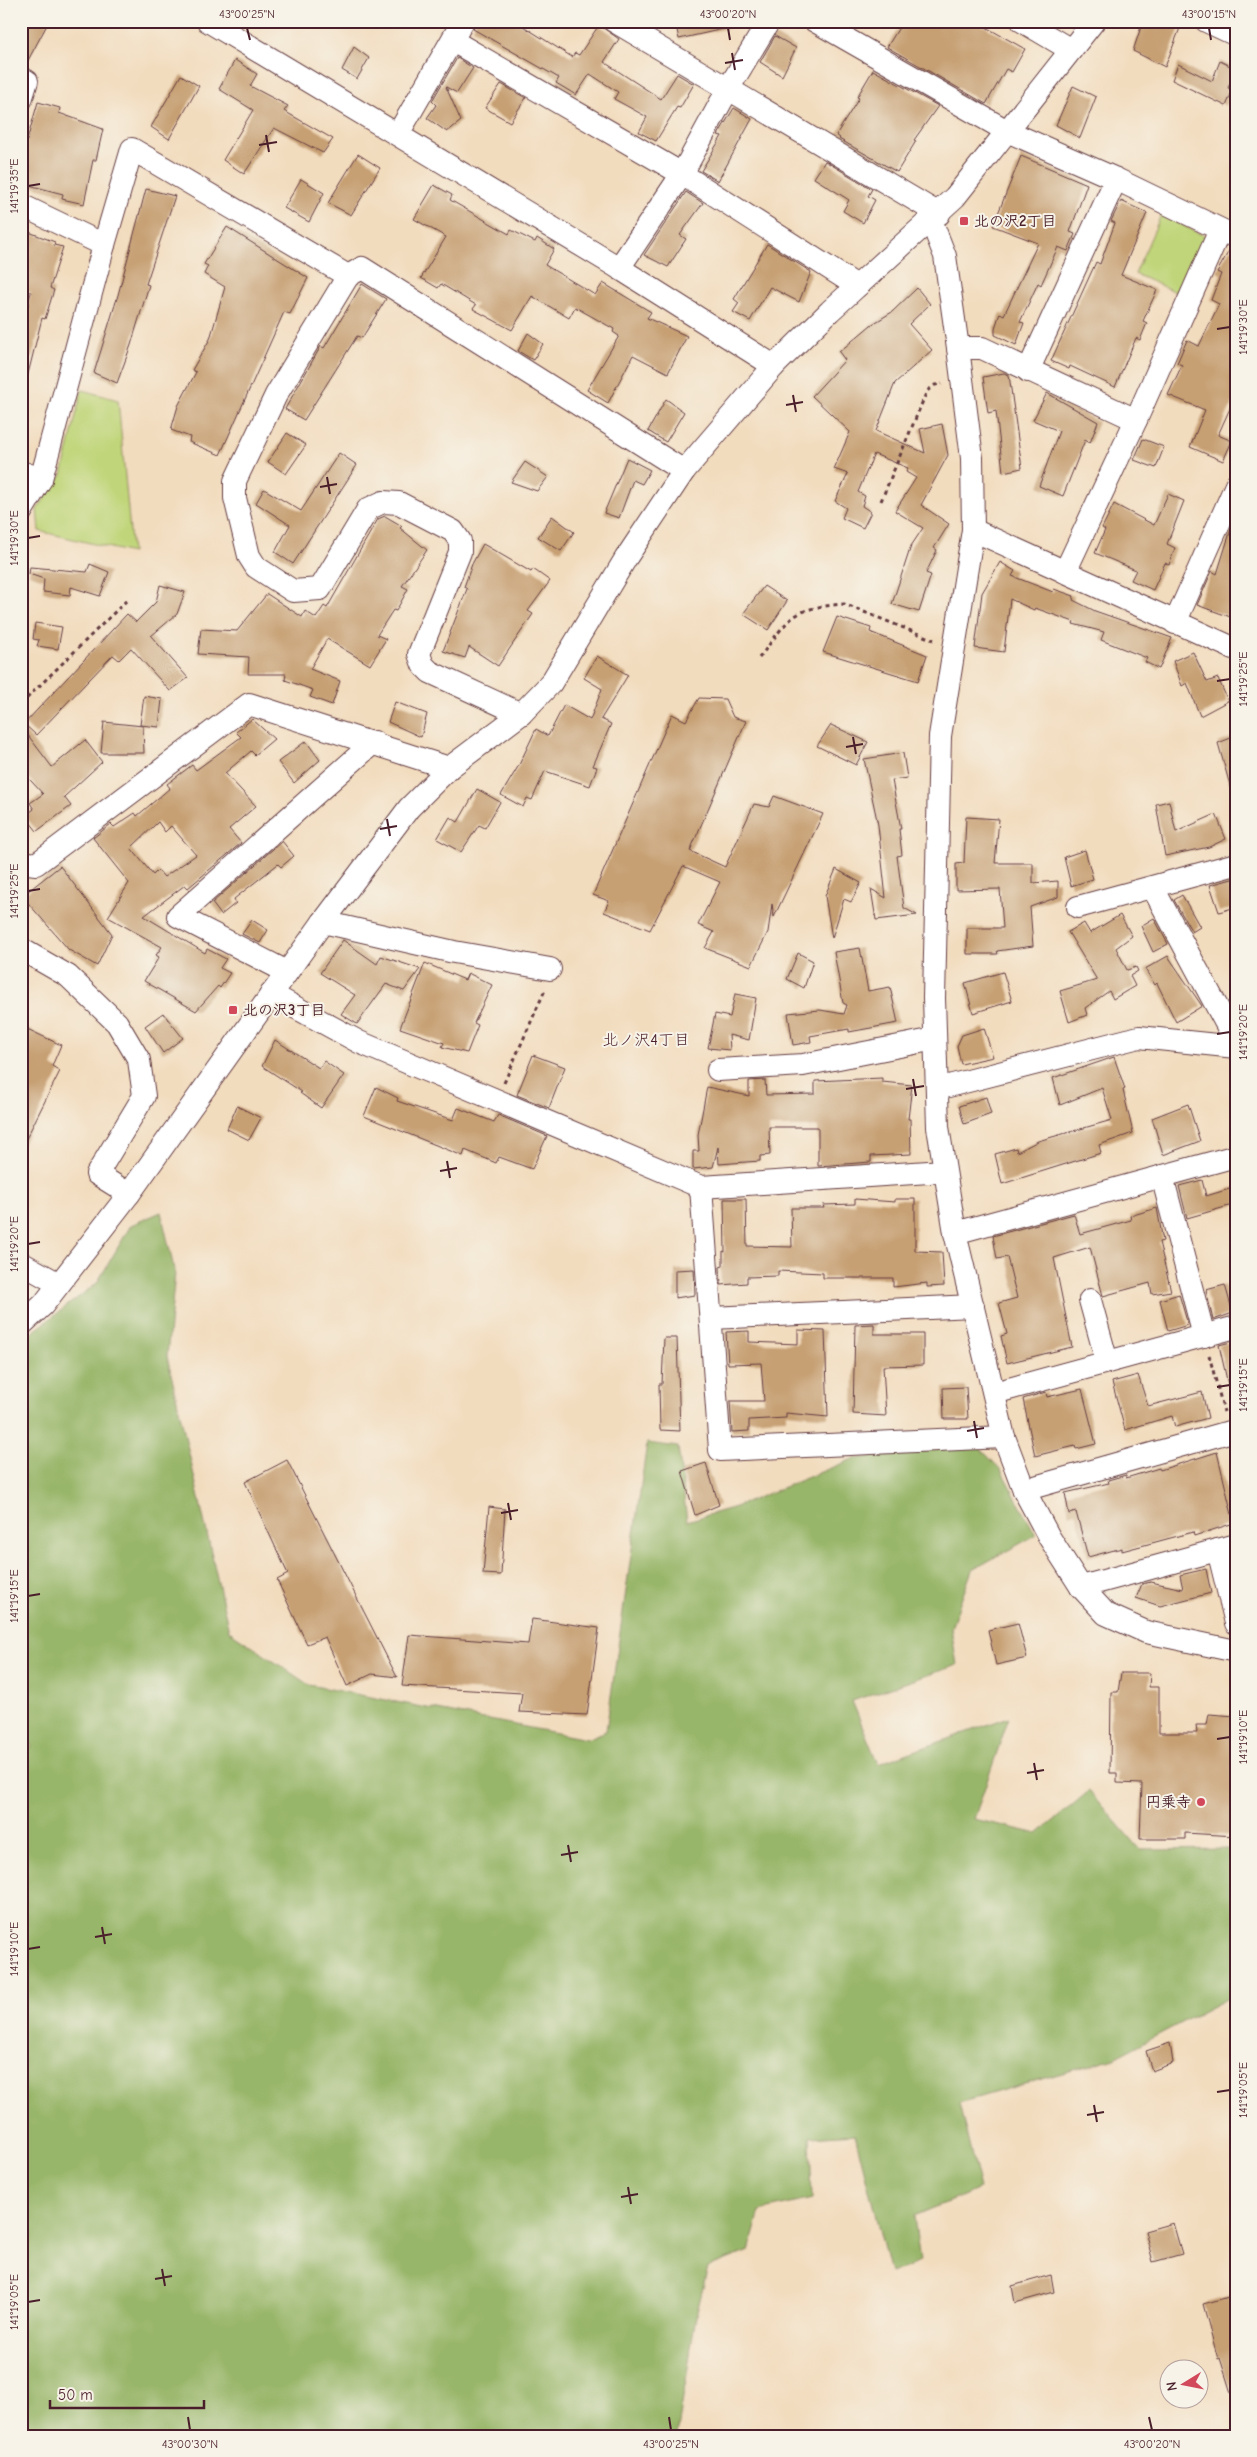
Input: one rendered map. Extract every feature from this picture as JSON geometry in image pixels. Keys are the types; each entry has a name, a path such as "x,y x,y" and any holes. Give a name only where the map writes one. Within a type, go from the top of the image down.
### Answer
{"street":[{"path":"208,21 619,268 774,366"},
{"path":"398,134 464,21"},
{"path":"614,21 935,217 945,256 972,458 972,530 940,736 935,1039 938,1127 955,1233 1004,1437 1024,1490 1050,1538 1081,1587 1106,1614 1146,1632 1236,1651"},
{"path":"619,268 682,174 728,89 769,21"},
{"path":"815,21 1007,131 1116,179 1228,233 1136,420 1065,572"},
{"path":"1022,21 1071,50"},
{"path":"21,1325 43,1305 129,1194 323,922 410,808 449,768 521,714 551,683 626,558 684,471 774,366 857,286 955,197 1094,21"},
{"path":"1206,21 1236,35"},
{"path":"453,41 682,174 857,286"},
{"path":"21,78 26,80 21,100"},
{"path":"21,512 132,149 348,276"},
{"path":"1028,371 1116,179"},
{"path":"21,205 104,245"},
{"path":"521,714 430,672 423,665 419,654 460,552 460,541 453,530 399,503 382,502 368,510 320,589 310,591 293,591 256,567 248,556 235,498 234,481 276,395 348,276 362,268 684,471"},
{"path":"958,348 982,348 1136,420"},
{"path":"1175,623 1236,485"},
{"path":"972,530 1175,623 1233,648 1236,647"},
{"path":"21,862 36,864 248,704 374,742 449,768"},
{"path":"287,972 178,916 374,742"},
{"path":"1078,907 1236,864"},
{"path":"1153,888 1236,1042"},
{"path":"323,922 454,952 548,979"},
{"path":"21,948 68,976 117,1023 139,1060 144,1096 97,1174 129,1194"},
{"path":"271,994 359,1042 701,1187 944,1171"},
{"path":"937,1089 1140,1037 1236,1048"},
{"path":"718,1070 803,1065 935,1039"},
{"path":"955,1233 1236,1156"},
{"path":"1162,1176 1204,1336"},
{"path":"701,1187 720,1450 1004,1437"},
{"path":"21,1263 59,1284"},
{"path":"1090,1300 1107,1362"},
{"path":"711,1318 973,1306"},
{"path":"994,1393 1236,1327"},
{"path":"1024,1490 1232,1431"},
{"path":"1081,1587 1227,1547 1236,1623"}],"path":[{"path":"880,501 927,391 935,385 963,382"},
{"path":"21,704 127,600"},
{"path":"759,658 790,618 807,609 844,604 953,648"},
{"path":"497,1099 548,979"},
{"path":"1204,1336 1232,1431"}],"green space":[{"path":"1161,215 1207,237 1180,294 1135,274"},
{"path":"82,390 118,400 132,553 39,531 37,509 62,475"},
{"path":"161,1212 175,1273 167,1356 229,1631 309,1685 587,1739 606,1731 647,1443 678,1447 687,1521 735,1507 853,1459 976,1444 1001,1470 1036,1535 972,1570 951,1628 957,1665 852,1701 878,1764 1009,1717 974,1819 1038,1834 1089,1791 1140,1850 1236,1849 1236,1994 1114,2058 959,2103 980,2189 914,2216 920,2262 890,2273 855,2134 810,2137 812,2199 760,2211 749,2251 708,2267 696,2316 677,2436 21,2436 21,1751 32,1747 21,1723 21,1341 97,1283 131,1225"}],"building":[{"path":"30,21 49,21 25,66 21,65 21,36"},
{"path":"476,21 515,21 572,57 575,53 579,55 599,25 619,39 604,62 661,99 677,74 694,84 680,108 677,107 656,141 639,132 647,117 614,99 618,92 590,74 576,95 556,83 559,78 473,29"},
{"path":"675,21 728,21 728,28 679,39"},
{"path":"903,21 975,21 1025,49 1012,72 1006,69 986,104 887,47"},
{"path":"1143,21 1164,21 1180,28 1165,67 1133,51"},
{"path":"775,36 796,48 782,76 760,62"},
{"path":"354,47 369,58 357,79 342,70"},
{"path":"457,58 473,68 457,93 446,87 461,121 447,132 427,118 436,105 432,101"},
{"path":"235,60 257,74 250,86 288,106 284,111 333,139 323,153 274,128 244,174 223,160 253,110 219,89"},
{"path":"1220,61 1236,69 1228,88 1233,90 1226,106 1172,80 1178,64 1212,81"},
{"path":"873,70 938,106 914,140 916,141 897,172 839,139 836,135 859,98 857,97"},
{"path":"181,75 199,86 169,139 151,127"},
{"path":"501,84 526,98 510,122 485,108"},
{"path":"1073,86 1096,97 1080,138 1056,125"},
{"path":"38,102 60,108 59,113 103,129 96,160 93,160 84,204 62,199 63,194 21,183 21,161"},
{"path":"734,108 752,119 718,181 701,171 722,136 718,135"},
{"path":"358,154 380,168 351,215 328,203"},
{"path":"1021,156 1087,184 1070,232 1075,234 1068,251 1058,247 1041,285 1038,283 1020,322 1024,323 1016,345 995,335 995,328 1000,313 1004,315 1038,243 993,226"},
{"path":"825,161 872,189 868,196 875,200 863,223 843,211 849,200 814,178"},
{"path":"301,179 324,193 309,222 284,208"},
{"path":"434,185 452,195 450,200 509,234 511,230 535,242 537,238 554,249 545,265 595,295 603,283 651,312 647,318 687,336 668,373 633,355 608,403 587,390 619,336 613,332 614,329 575,307 569,318 532,296 512,330 473,309 476,305 441,284 438,288 421,278 446,237 414,219"},
{"path":"146,189 175,196 146,284 149,285 131,345 117,383 94,373 118,295"},
{"path":"686,192 703,203 680,235 686,239 668,267 644,255"},
{"path":"1121,201 1147,213 1121,275 1157,290 1143,321 1147,323 1140,340 1136,338 1115,387 1070,366 1069,369 1051,361 1096,262 1100,264 1115,223 1111,221"},
{"path":"227,227 308,278 290,314 284,312 220,455 189,442 190,437 171,430 178,406 196,372 192,370 210,339 225,287 204,274 208,266 204,264"},
{"path":"21,229 55,242 54,245 63,247 50,288 54,290 45,319 42,318 27,378 21,377 21,335 31,292 21,291"},
{"path":"767,244 811,272 799,302 770,287 750,321 733,312 739,303 734,299"},
{"path":"1230,249 1236,250 1236,395 1218,435 1232,441 1223,461 1190,447 1205,410 1168,395 1182,365 1177,363 1187,340 1199,346 1219,304 1211,300 1221,274 1217,272"},
{"path":"362,284 386,299 362,338 357,336 304,420 285,409 321,346 324,348"},
{"path":"917,288 930,304 909,324 932,350 895,383 876,431 925,453 920,429 942,424 948,455 921,505 949,524 934,548 937,550 926,573 931,575 919,612 892,604 911,546 923,528 895,511 916,478 906,472 908,468 874,454 858,492 865,496 862,506 871,512 863,528 842,518 846,508 835,501 848,474 834,469 850,432 812,396 845,360 839,352 871,325 892,312"},
{"path":"528,333 543,344 533,360 518,351"},
{"path":"1004,373 1009,375 1022,468 1003,472 996,411 988,413 983,377"},
{"path":"1047,393 1098,422 1090,443 1085,440 1063,496 1039,486 1059,431 1033,420"},
{"path":"666,399 684,412 666,442 648,431"},
{"path":"287,433 306,445 286,474 268,462"},
{"path":"1143,439 1164,447 1156,468 1134,460"},
{"path":"339,453 357,465 293,564 275,552 290,525 256,503 264,489 301,511"},
{"path":"627,458 650,470 642,484 633,480 619,518 604,513"},
{"path":"525,462 548,477 537,491 511,482"},
{"path":"1168,494 1184,501 1167,544 1175,548 1169,565 1165,563 1153,590 1131,580 1136,570 1095,553 1105,530 1102,528 1114,504 1154,525"},
{"path":"385,516 402,526 400,528 427,550 402,586 408,589 396,611 393,610 377,635 386,639 370,665 327,639 310,669 340,681 332,705 310,697 313,690 285,680 286,674 248,674 249,657 198,654 201,629 237,631 267,594 302,617 305,611 316,618 324,606 327,608 378,519"},
{"path":"552,516 574,532 561,551 538,537"},
{"path":"1232,526 1236,526 1236,619 1197,605 1212,571 1217,574"},
{"path":"483,544 531,572 533,569 550,581 528,611 533,614 498,666 469,647 465,658 443,651 467,589 464,587 472,564"},
{"path":"1000,562 1015,571 1012,576 1053,592 1054,589 1074,596 1073,600 1095,611 1172,638 1159,669 1145,662 1147,658 1101,640 1104,632 1073,624 1074,622 1035,608 1034,610 1010,599 1004,652 975,648 982,593"},
{"path":"90,564 109,572 100,596 71,587 70,595 43,592 44,579 29,574 30,567 87,572"},
{"path":"160,585 185,592 177,614 151,636 188,678 170,691 131,648 119,660 113,655 36,735 24,724 127,614 136,622 156,602"},
{"path":"764,586 787,601 768,630 743,614"},
{"path":"837,617 871,628 870,632 927,655 918,681 823,652"},
{"path":"35,623 62,627 58,649 37,646 39,640 33,639"},
{"path":"1193,652 1207,682 1218,678 1228,701 1200,716 1187,683 1182,686 1173,661"},
{"path":"597,656 628,675 601,719 611,724 593,766 597,767 590,786 545,771 532,800 527,798 523,807 501,795 519,765 536,729 548,736 564,705 590,720 602,689 584,678"},
{"path":"144,696 162,699 159,727 140,725"},
{"path":"699,698 725,699 733,717 746,721 690,851 725,867 754,804 769,807 774,796 823,814 774,917 772,904 768,932 751,966 705,948 714,932 698,925 720,882 683,866 650,930 604,912 609,901 593,895 672,714 686,721"},
{"path":"395,702 427,714 421,737 388,722"},
{"path":"252,719 274,739 255,755 251,751 225,773 256,806 229,829 241,843 188,888 185,885 144,916 205,953 207,949 226,959 220,968 230,973 220,988 218,986 196,1011 144,981 159,957 156,955 162,947 108,917 129,883 93,838 111,824 114,827 135,813 137,816 170,788 167,784 192,765 196,770 241,737 236,732","holes":["158,822 165,832 171,826 196,855 164,877 158,870 153,875 131,848"]},
{"path":"104,722 143,726 144,753 101,753"},
{"path":"831,725 868,742 856,765 817,746"},
{"path":"21,726 52,767 85,740 102,762 64,797 71,806 37,831 25,816 34,809 30,803 43,794 21,770"},
{"path":"1236,736 1236,789 1231,789 1218,743"},
{"path":"306,741 320,760 294,783 278,762"},
{"path":"903,753 907,778 892,780 901,829 899,829 902,855 897,856 904,908 917,915 876,920 871,889 886,898 878,825 864,759"},
{"path":"477,789 500,802 485,828 479,825 461,852 437,839 450,817 458,822"},
{"path":"1169,801 1176,832 1216,814 1226,839 1209,847 1165,856 1156,804"},
{"path":"966,817 999,819 995,863 1033,863 1033,883 1058,881 1058,897 1030,907 1033,946 997,951 998,954 967,954 967,928 1003,928 1000,889 956,890 956,864 964,863"},
{"path":"282,841 294,856 281,867 278,864 234,899 236,903 221,915 212,903"},
{"path":"1085,850 1093,879 1071,886 1064,857"},
{"path":"60,866 112,934 97,966 69,950 22,896"},
{"path":"836,869 861,883 851,902 844,899 832,938 825,896"},
{"path":"1236,878 1236,907 1219,912 1210,885"},
{"path":"1182,895 1200,927 1192,932 1174,900"},
{"path":"1120,915 1132,936 1116,948 1127,970 1136,967 1138,971 1130,976 1135,986 1113,999 1109,991 1085,1008 1087,1015 1069,1022 1060,991 1097,980 1068,932 1084,923 1090,933"},
{"path":"1154,918 1168,944 1153,952 1141,926"},
{"path":"252,920 268,930 260,943 242,934"},
{"path":"343,940 377,964 381,956 420,969 404,991 386,984 357,1024 341,1014 355,995 320,973"},
{"path":"860,948 868,991 890,987 898,1023 849,1032 849,1029 810,1036 811,1042 793,1045 788,1013 820,1010 844,1014 847,1005 843,1003 834,952"},
{"path":"798,953 813,961 804,988 787,979"},
{"path":"1168,956 1202,1006 1176,1022 1157,983 1155,985 1145,969"},
{"path":"425,963 465,980 468,973 492,985 474,1023 478,1025 467,1053 442,1047 444,1043 400,1028"},
{"path":"1003,972 1012,1001 973,1013 965,983"},
{"path":"735,994 756,998 749,1040 729,1035 730,1050 708,1048 715,1014 730,1017"},
{"path":"163,1013 183,1038 163,1053 145,1026"},
{"path":"21,1026 61,1045 52,1066 60,1071 21,1149"},
{"path":"984,1028 993,1057 961,1064 957,1046 962,1035"},
{"path":"275,1040 319,1068 324,1061 344,1075 321,1108 300,1093 302,1092 262,1066"},
{"path":"533,1055 565,1067 549,1108 517,1095"},
{"path":"1114,1057 1125,1089 1123,1090 1133,1133 1099,1145 1101,1153 1002,1184 995,1154 1016,1148 1017,1152 1038,1141 1112,1120 1102,1088 1060,1105 1053,1078"},
{"path":"882,1078 882,1082 912,1085 908,1119 910,1119 911,1154 871,1156 871,1162 818,1166 818,1127 769,1127 770,1155 760,1156 760,1161 719,1164 718,1147 713,1167 693,1169 693,1151 699,1151 698,1135 707,1087 749,1096 749,1081 765,1080 766,1095 815,1094 815,1081"},
{"path":"376,1087 398,1098 397,1101 453,1120 458,1108 494,1122 498,1115 547,1136 532,1169 499,1157 496,1163 465,1150 463,1156 364,1116"},
{"path":"986,1097 991,1114 964,1124 959,1106"},
{"path":"1188,1104 1200,1141 1163,1155 1152,1118"},
{"path":"237,1106 261,1118 249,1140 227,1129"},
{"path":"1202,1180 1206,1196 1236,1187 1236,1204 1187,1218 1179,1186"},
{"path":"724,1199 746,1199 747,1246 792,1247 791,1208 824,1208 823,1205 855,1204 855,1199 895,1202 895,1199 915,1199 915,1251 942,1252 944,1286 927,1287 927,1283 893,1287 893,1278 823,1278 823,1273 778,1271 778,1276 747,1277 747,1283 721,1285 720,1267 723,1266 723,1251 725,1252"},
{"path":"1157,1208 1163,1241 1159,1242 1171,1291 1152,1294 1150,1283 1103,1296 1090,1247 1054,1258 1072,1347 1007,1363 1001,1336 1007,1334 999,1303 1017,1298 1007,1257 997,1259 993,1236 1074,1214 1080,1234 1131,1220 1130,1216"},
{"path":"694,1269 695,1295 675,1298 675,1270"},
{"path":"1225,1285 1233,1313 1213,1320 1206,1290"},
{"path":"1179,1294 1188,1325 1168,1331 1160,1300"},
{"path":"874,1324 874,1334 923,1334 923,1365 883,1366 886,1416 853,1414 855,1325"},
{"path":"798,1330 825,1331 828,1417 786,1413 786,1418 749,1420 749,1431 732,1432 730,1401 764,1401 761,1363 728,1364 726,1332 749,1331 749,1342 798,1344"},
{"path":"664,1338 677,1338 680,1431 660,1430 659,1384 662,1384"},
{"path":"1235,1341 1236,1388 1229,1389 1219,1345"},
{"path":"1138,1375 1148,1406 1202,1392 1208,1418 1175,1427 1172,1416 1125,1430 1112,1382"},
{"path":"966,1387 968,1419 944,1419 943,1388"},
{"path":"1082,1389 1096,1444 1076,1449 1075,1446 1035,1456 1023,1399 1046,1392 1047,1397"},
{"path":"1217,1452 1234,1523 1194,1536 1193,1532 1122,1551 1122,1548 1088,1557 1076,1512 1069,1514 1065,1493 1109,1483 1108,1480 1126,1475 1126,1478 1159,1468 1160,1470"},
{"path":"287,1460 397,1677 372,1674 347,1686 325,1637 307,1644 277,1580 288,1574 245,1482"},
{"path":"706,1463 719,1505 695,1515 682,1471"},
{"path":"489,1507 505,1509 501,1575 483,1574"},
{"path":"1206,1569 1211,1593 1160,1606 1136,1598 1142,1584 1151,1582 1183,1589 1180,1575"},
{"path":"532,1619 599,1628 587,1715 519,1712 522,1693 402,1686 409,1635 528,1644"},
{"path":"1018,1623 1027,1658 996,1665 988,1630"},
{"path":"1121,1673 1150,1673 1149,1687 1159,1687 1159,1733 1197,1733 1196,1725 1207,1725 1209,1714 1235,1716 1236,1836 1185,1833 1185,1839 1140,1839 1142,1784 1117,1783 1117,1773 1110,1773 1111,1692 1118,1692"},
{"path":"1170,2043 1173,2063 1152,2071 1146,2051"},
{"path":"1173,2223 1182,2254 1153,2262 1145,2231"},
{"path":"1051,2275 1054,2292 1015,2303 1012,2286"},
{"path":"1236,2295 1236,2395 1232,2396 1220,2358 1218,2359 1203,2304"}],"place":[{"name":"北の沢2丁目","path":"964,221"},
{"name":"北の沢3丁目","path":"233,1010"},
{"name":"円乗寺","path":"1201,1802"}],"district":[{"name":"北ノ沢4丁目","path":"646,1040"}]}
